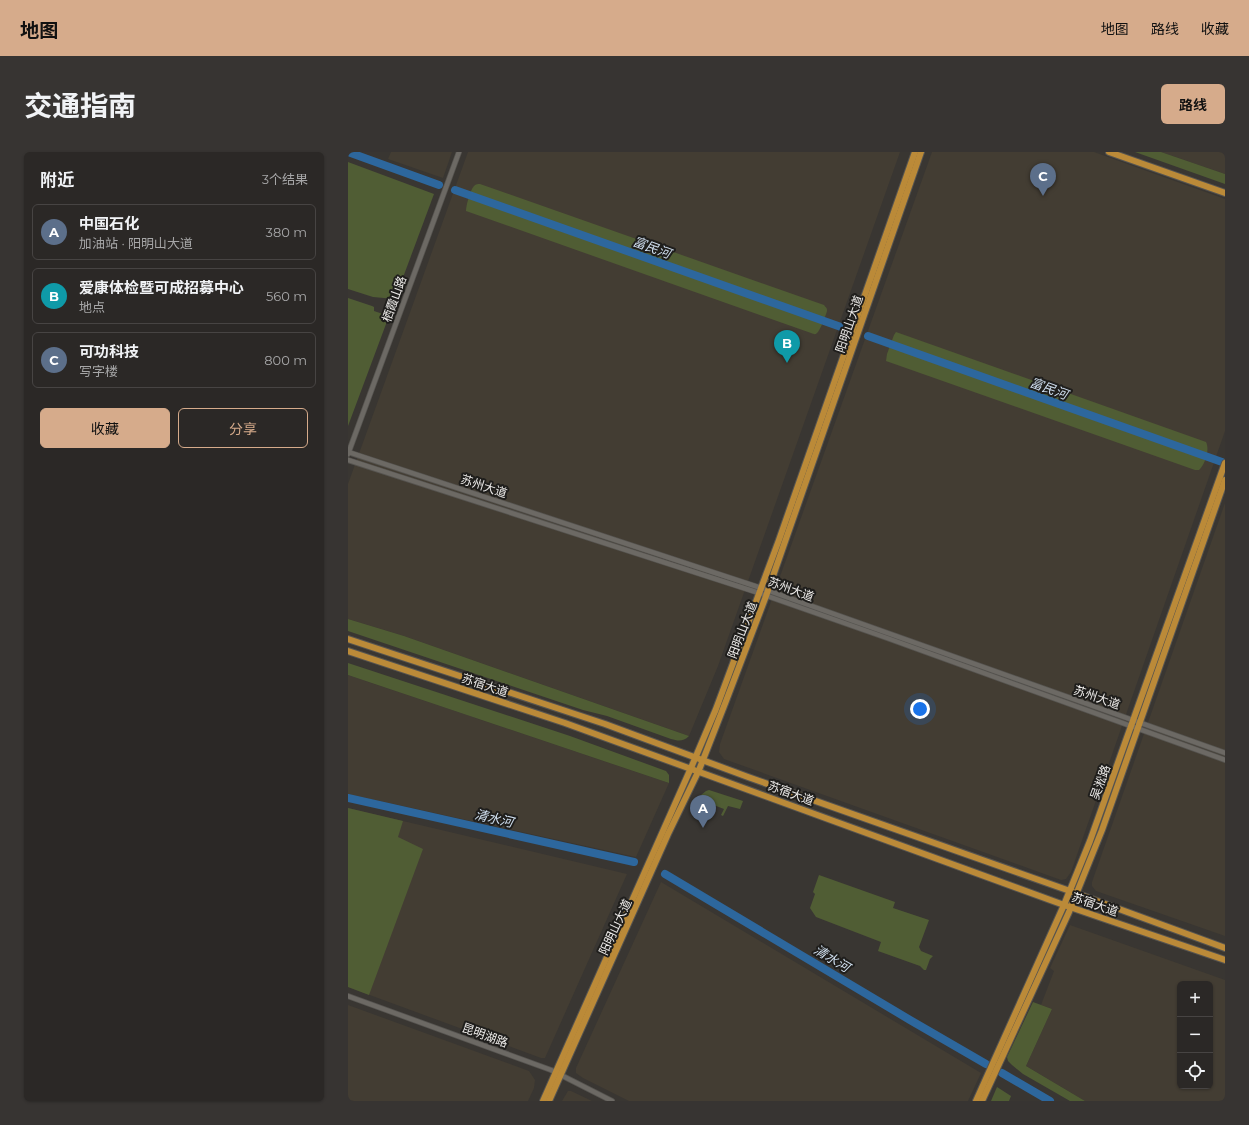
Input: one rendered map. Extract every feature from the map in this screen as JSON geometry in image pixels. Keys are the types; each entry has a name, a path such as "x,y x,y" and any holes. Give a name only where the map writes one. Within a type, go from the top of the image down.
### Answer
{"main road":[{"name":"阳明山大道","path":"549,1101 558,1074 664,827 692,768 720,699 825,411 915,152"},
{"name":"阳明山大道","path":"543,1101 558,1074 703,760 767,593 921,152"},
{"path":"1109,152 1225,193"},
{"path":"1118,152 1225,190"},
{"name":"吴淞路","path":"1136,724 1225,463"},
{"name":"吴淞路","path":"982,1101 1073,892 1090,841 1136,724 1225,480"},
{"name":"苏宿大道","path":"348,639 605,724 1225,948"},
{"name":"苏宿大道","path":"348,651 565,723 699,770 1067,906 1225,960"},
{"name":"吴淞路","path":"976,1101 1067,906"}],"street":[{"name":"栖霞山路","path":"348,452 459,152"},
{"name":"苏州大道","path":"348,452 760,591"},
{"name":"苏州大道","path":"348,460 767,593 1136,724 1225,753"},
{"name":"苏州大道","path":"1136,724 1225,760"},
{"name":"昆明湖路","path":"348,996 558,1074 612,1101"}],"shaded area":[{"path":"391,152 452,152 443,178 388,159"},
{"path":"468,152 900,152 718,666 689,736 404,636 348,619 348,484"},
{"path":"932,152 1094,152 1225,199 1225,431 1071,872 1066,879 1061,880 724,759 719,752 720,744"},
{"path":"1161,152 1225,152 1225,174"},
{"path":"1225,503 1225,936 1096,891 1092,886 1092,882"},
{"path":"348,675 669,783 636,857 348,794"},
{"path":"348,808 627,874 545,1058 541,1058 348,987"},
{"path":"661,882 981,1073 968,1101 629,1101 583,1078 576,1073 576,1068"},
{"path":"1070,925 1225,980 1225,1101 1085,1101 1026,1066 1052,1009 1041,1005 1054,971 1050,968"},
{"path":"348,1005 529,1071 535,1080 534,1088 528,1101 348,1101"},
{"path":"568,1091 571,1091 592,1101 562,1101"}],"green space":[{"path":"1135,152 1161,152 1225,174 1225,184"},
{"path":"348,162 434,194 395,299 373,297 348,289"},
{"path":"480,184 824,305 827,308 827,311 824,319 818,332 814,334 466,211 468,198 473,188"},
{"path":"348,298 372,306 374,307 374,311 389,316 348,426"},
{"path":"896,332 1206,442 1207,453 1205,461 1199,470 1195,470 886,361 887,354"},
{"path":"348,619 404,636 689,736 680,740 671,739 607,716 583,710 348,631"},
{"path":"348,663 570,736 666,771 669,775 669,783 348,675"},
{"path":"709,790 743,801 740,809 728,806 723,816 721,815 724,809 711,804 709,809 701,795"},
{"path":"348,808 403,821 398,837 423,849 369,995 348,987"},
{"path":"819,875 895,902 893,908 929,920 919,947 921,951 933,956 930,959 926,970 920,966 878,951 881,942 816,917 810,908 815,894 813,892"},
{"path":"1033,1002 1052,1009 1026,1066 1085,1101 1070,1101 1023,1074 1008,1061 1007,1057"},
{"path":"997,1087 1011,1096 1009,1101 991,1101"}],"waterway":[{"name":"富民河","path":"348,152 439,185"},
{"name":"富民河","path":"455,190 841,327"},
{"name":"富民河","path":"868,336 1222,462"},
{"name":"清水河","path":"348,798 634,862"},
{"name":"清水河","path":"665,874 986,1064"},
{"name":"清水河","path":"1002,1073 1050,1101"}],"place":[{"name":"可功科技","path":"1043,196"},
{"name":"爱康体检暨可成招募中心","path":"787,363"},
{"name":"中国石化","path":"703,828"}]}
